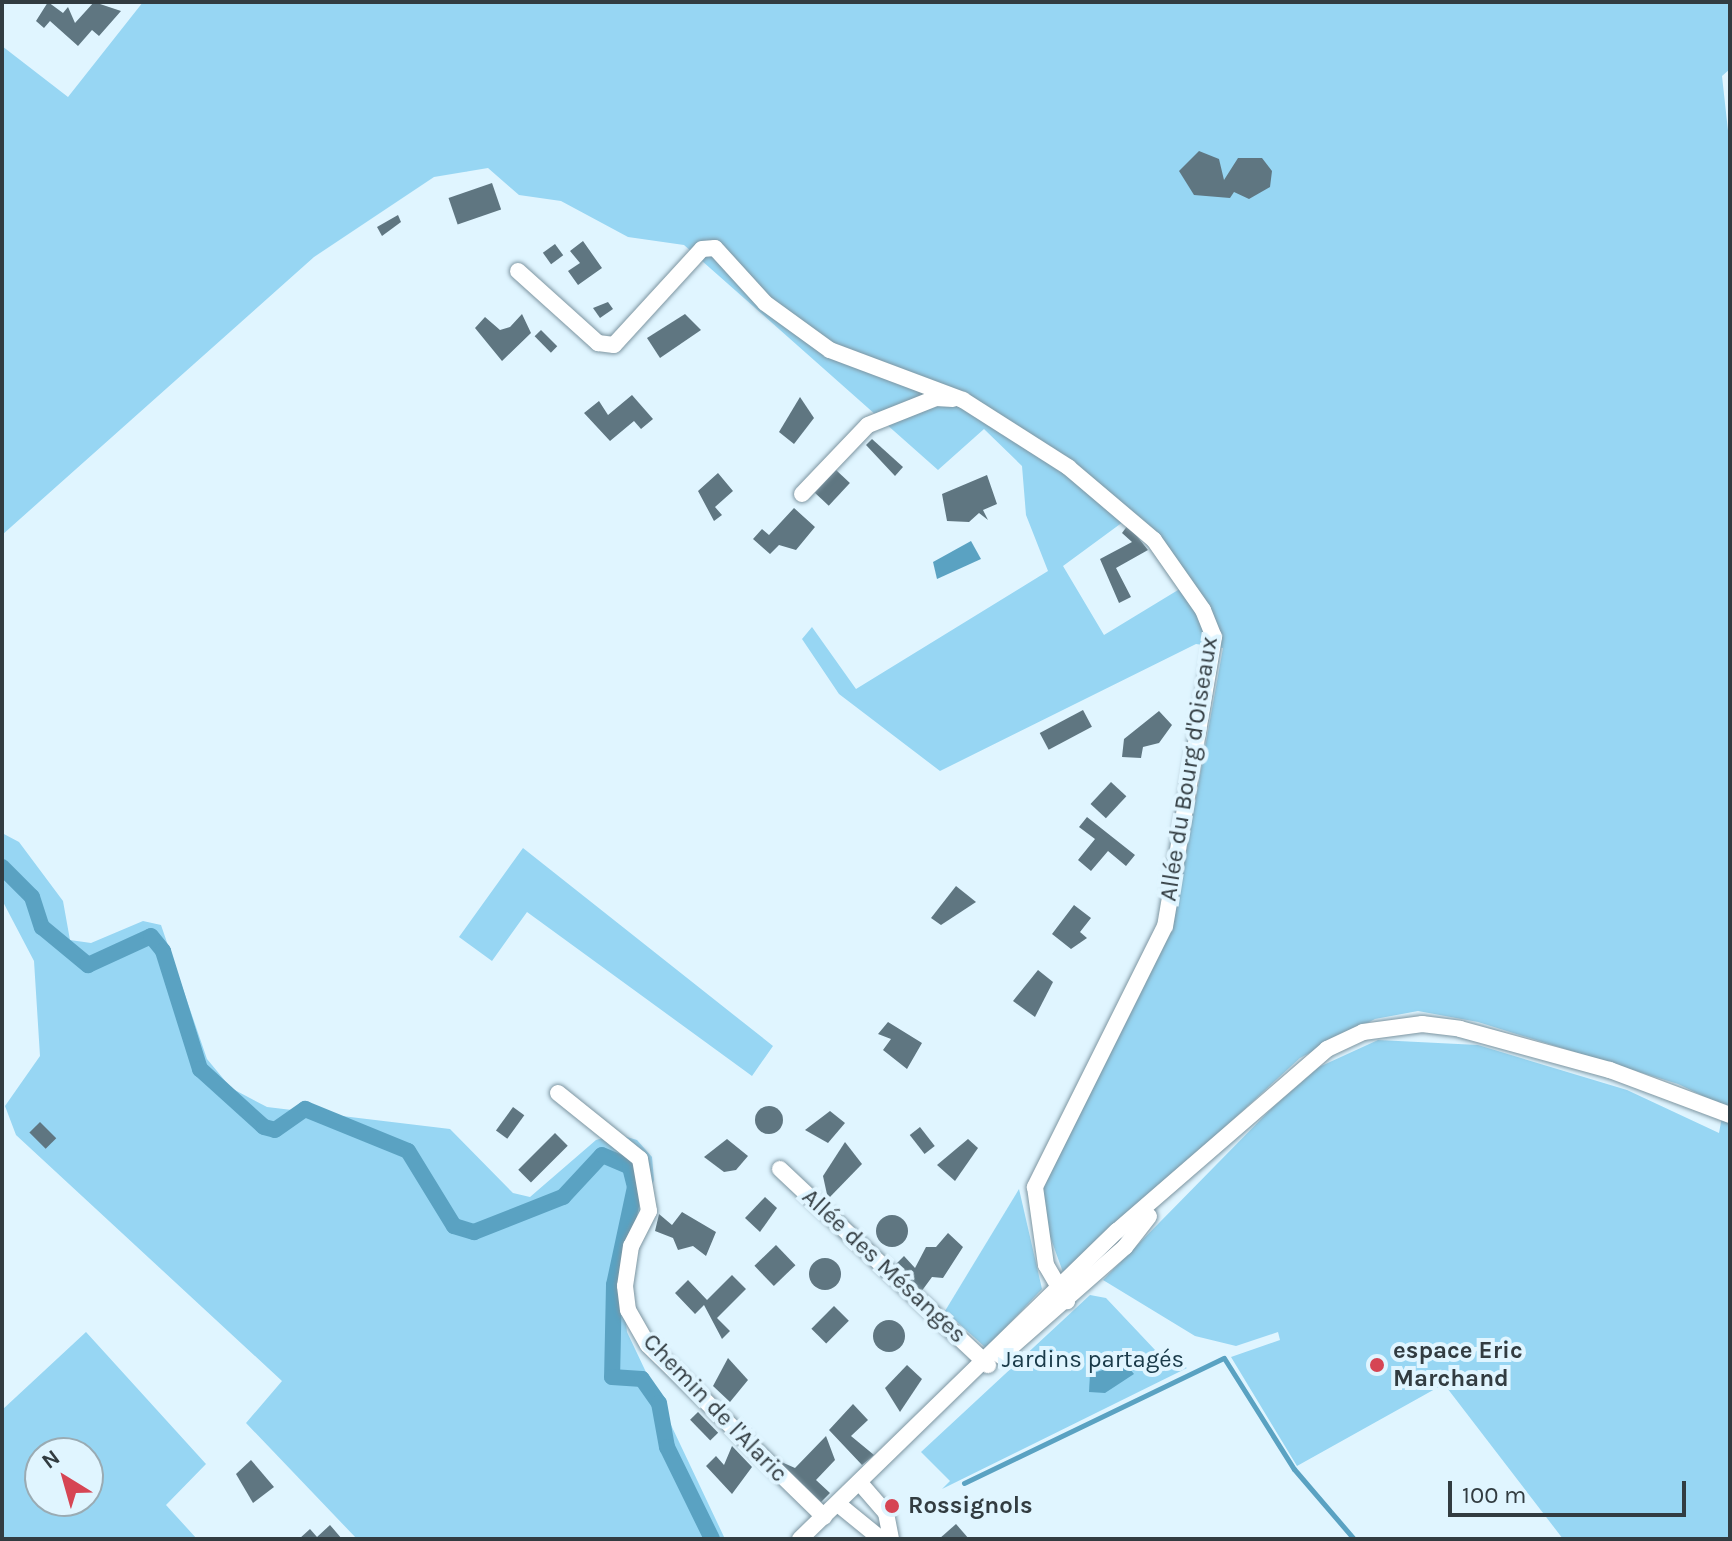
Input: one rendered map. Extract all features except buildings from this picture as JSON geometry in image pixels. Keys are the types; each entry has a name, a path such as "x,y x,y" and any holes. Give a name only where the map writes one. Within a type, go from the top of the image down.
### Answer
{"street":[{"name":"Allée du Bourg d'Oiseaux","path":"518,271 598,343 614,345 702,249 715,248 765,303 830,350 963,400 1122,508 1186,582 1214,637 1165,926 1035,1187 1033,1210 1062,1294"},
{"path":"802,494 868,425 936,398 963,400"},
{"path":"800,1539 1327,1049 1390,1025 1460,1029 1515,1043 1730,1115"},
{"name":"Chemin de l'Alaric","path":"558,1093 640,1159 649,1211 631,1246 625,1286 628,1310 648,1345 824,1517"},
{"name":"Allée des Mésanges","path":"780,1169 988,1365"},
{"path":"860,1483 886,1513 891,1539"},
{"path":"838,1504 881,1539"}],"green space":[{"path":"143,2 1730,2 1730,69 1722,76 1730,149 1730,1539 1563,1539 1444,1384 1297,1466 1231,1357 1280,1340 1278,1332 1236,1346 1195,1336 1103,1280 1272,1108 1319,1067 1378,1040 1478,1045 1627,1090 1719,1133 1724,1106 1678,1084 1478,1022 1418,1011 1375,1019 1300,1058 1064,1275 1038,1203 1042,1184 1174,920 1223,648 1196,644 940,771 839,694 802,639 812,627 856,689 1048,571 1026,515 1022,466 984,429 938,470 684,245 628,237 561,201 519,195 488,168 434,177 314,257 2,535 2,46 68,97","holes":["1127,519 1183,587 1104,635 1063,566"]},
{"path":"2,833 19,842 63,901 70,940 91,943 143,921 161,925 207,1059 231,1088 267,1107 450,1129 513,1193 530,1197 596,1140 617,1134 637,1140 652,1157 654,1180 620,1267 627,1332 725,1539 357,1539 246,1423 282,1381 16,1135 5,1106 40,1056 34,961 2,900"},
{"path":"523,848 773,1046 752,1076 527,912 492,961 459,937"},
{"path":"1019,1189 1042,1289 986,1348 945,1311"},
{"name":"Jardins partagés","path":"1090,1295 1106,1298 1156,1351 1187,1368 942,1489 950,1481 921,1452"},
{"path":"86,1332 206,1464 166,1505 197,1539 2,1539 2,1410"}],"shaded area":[{"path":"971,541 981,559 937,579 933,562"},
{"path":"1125,1363 1134,1374 1105,1393 1089,1392 1090,1374"}],"waterway":[{"path":"2,867 32,897 42,927 88,965 151,936 163,951 200,1069 264,1127 275,1130 305,1109 408,1151 454,1226 474,1232 563,1197 602,1155 630,1167 635,1187 614,1285 612,1377 642,1379 659,1403 667,1447 712,1539"},
{"path":"964,1483 1224,1358 1294,1469 1354,1539"}],"place":[{"name":"espace Eric Marchand","path":"1377,1365"},
{"name":"Rossignols","path":"892,1506"}]}
